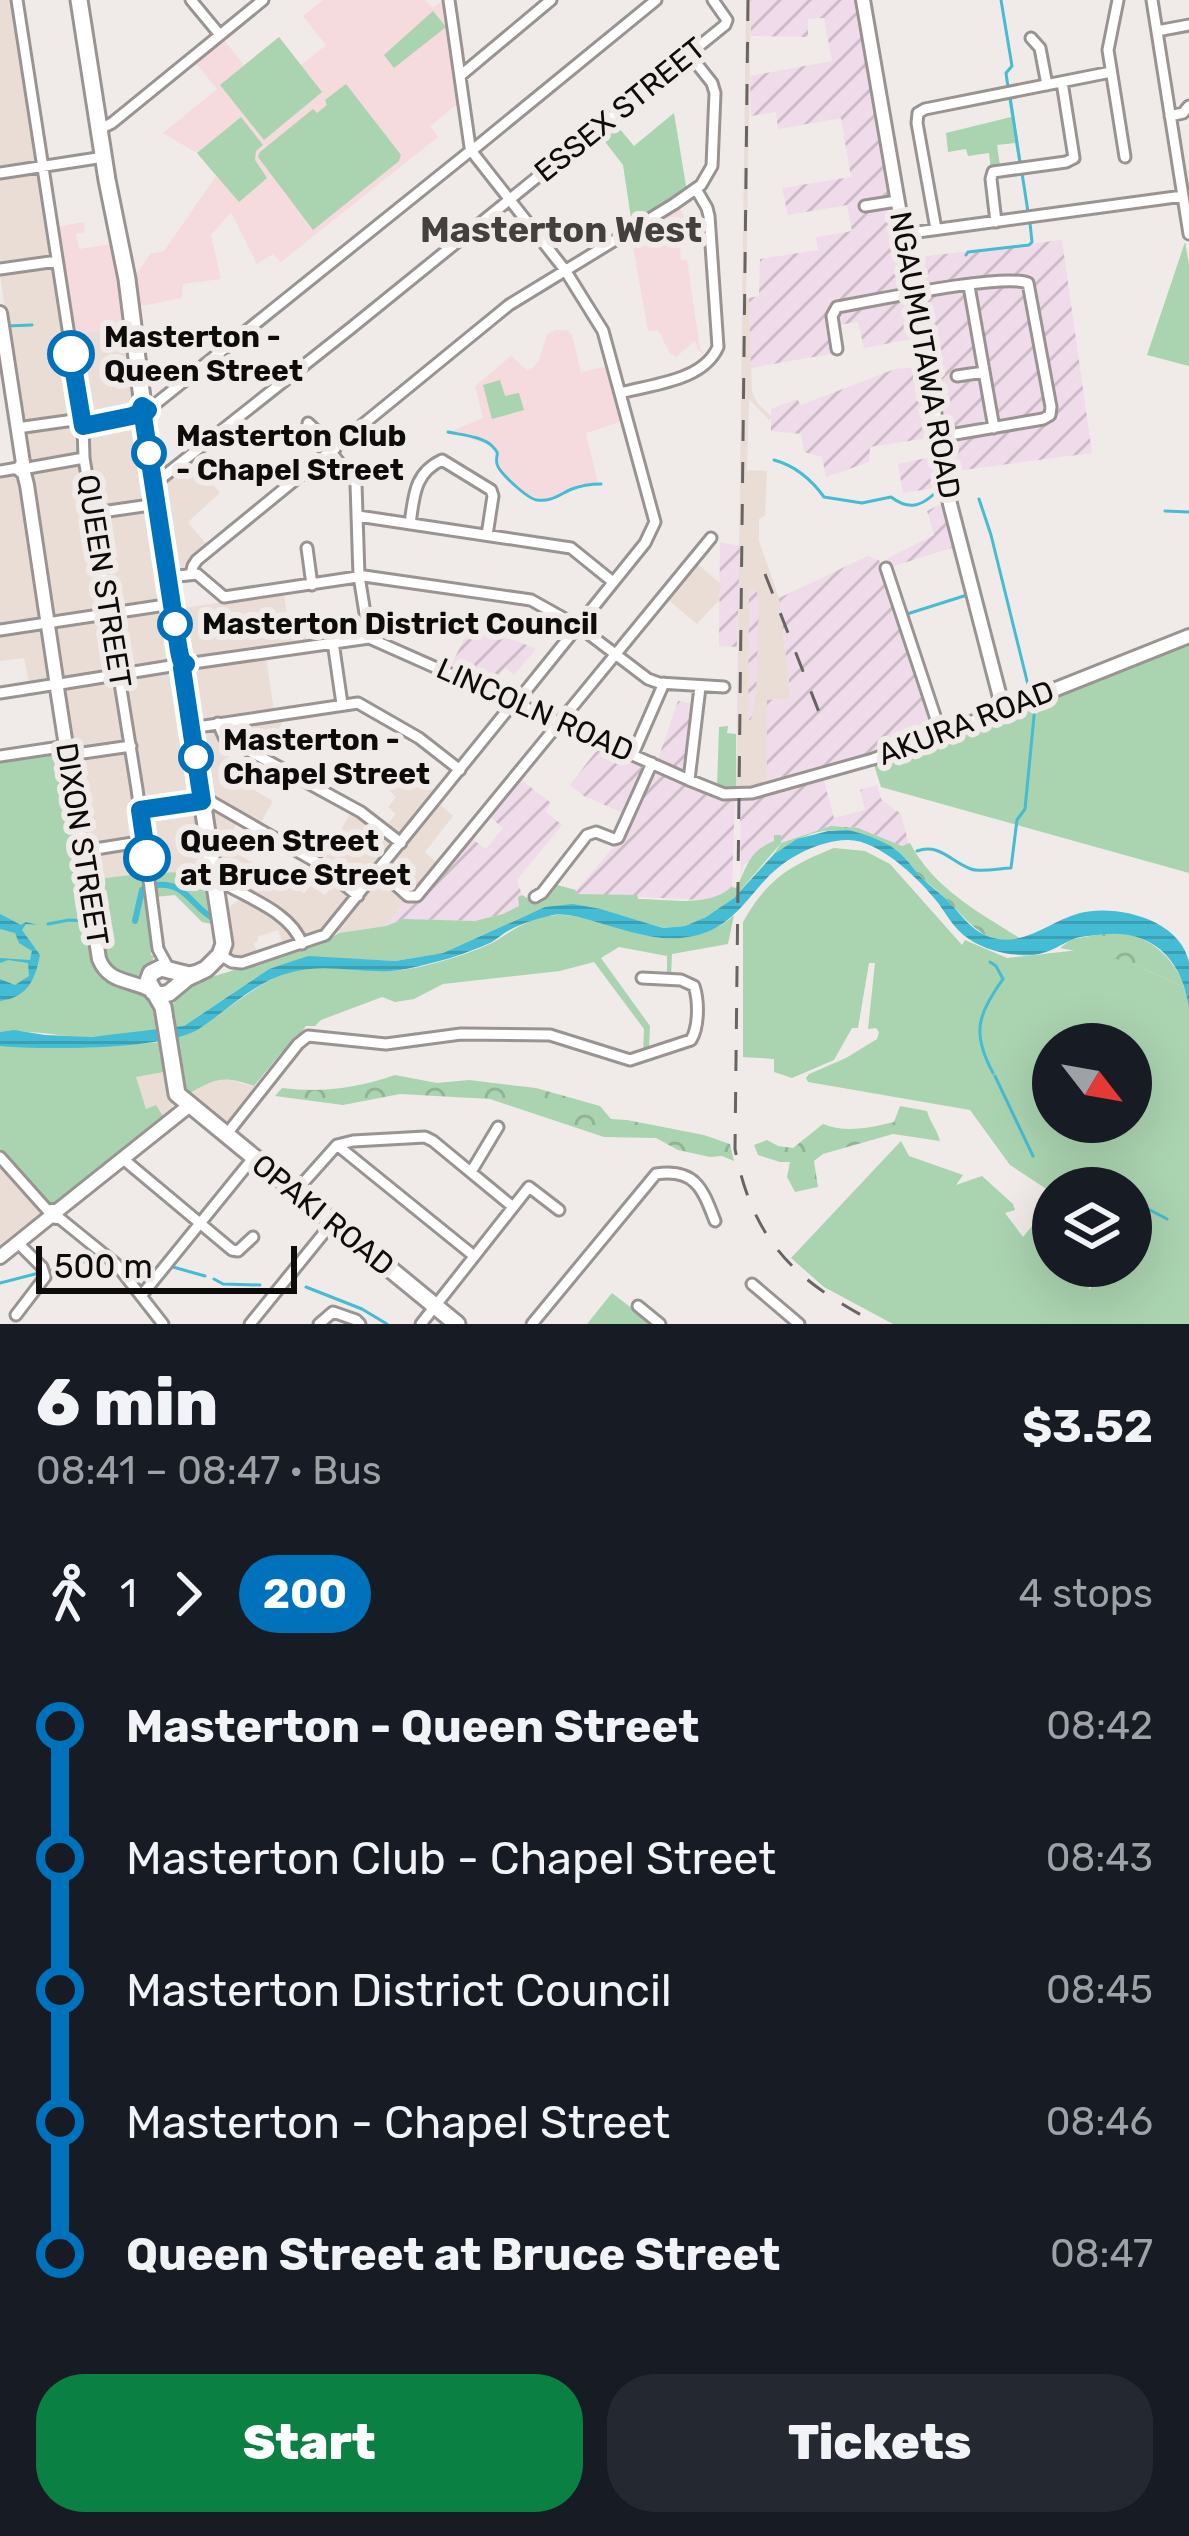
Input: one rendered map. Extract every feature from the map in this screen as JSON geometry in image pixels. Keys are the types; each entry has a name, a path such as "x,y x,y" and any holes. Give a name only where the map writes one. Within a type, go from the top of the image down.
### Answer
{"highway":[{"path":"80,0 127,279 224,936 220,955 173,990 165,995 152,982"},
{"path":"152,982 161,968 198,973"},
{"path":"166,1013 176,979 169,969"},
{"path":"152,982 166,1013 183,1100"},
{"name":"OPAKI ROAD","path":"183,1100 457,1324"}],"main road":[{"name":"NGAUMUTAWA ROAD","path":"863,0 954,520 1003,706"},
{"name":"DIXON STREET","path":"0,313 99,959 118,980 152,982"},
{"name":"AKURA ROAD","path":"1003,706 1011,707 1189,636"},
{"path":"0,1257 171,1120 183,1100"}],"street":[{"name":"QUEEN STREET","path":"17,0 145,841 158,949 152,982"},
{"path":"191,0 220,35"},
{"path":"100,129 263,0"},
{"path":"220,955 242,963 325,935 654,529 655,514 603,331 566,270 472,150 449,0"},
{"path":"460,76 551,0"},
{"path":"17,428 143,411 656,0"},
{"name":"ESSEX STREET","path":"154,484 689,54 728,20 713,0"},
{"path":"1118,0 1108,50 1125,157"},
{"path":"1152,0 1184,174 1189,234"},
{"path":"1157,31 1189,25"},
{"path":"1031,38 1040,48 1047,85"},
{"path":"191,574 197,560 491,319 705,180 712,166 715,93 712,82 689,54"},
{"path":"936,229 918,113 1112,72"},
{"path":"996,222 993,172 1074,158 1062,82"},
{"path":"1170,116 1189,106"},
{"path":"0,173 104,157"},
{"path":"621,394 701,370 718,347 709,216 696,189"},
{"path":"903,234 1183,196"},
{"path":"865,206 898,201"},
{"path":"0,269 57,261"},
{"path":"837,349 834,309 1025,281 1030,287 1051,412 1043,419 938,437"},
{"path":"969,286 994,428"},
{"path":"957,376 984,372"},
{"path":"0,693 369,638 359,576 356,484 308,423"},
{"path":"0,471 84,458"},
{"path":"410,524 417,482 442,460 491,490 487,536"},
{"path":"95,513 157,504"},
{"path":"358,516 571,548 613,582"},
{"path":"379,870 409,896 417,896 711,538"},
{"path":"307,548 312,585"},
{"path":"886,568 940,734"},
{"path":"169,578 202,576 222,597 359,576 531,600 578,626 648,679 724,687"},
{"path":"0,630 172,604"},
{"name":"LINCOLN ROAD","path":"369,638 689,780 738,796"},
{"path":"333,643 342,704"},
{"path":"633,754 664,683"},
{"path":"689,780 700,687"},
{"path":"191,728 353,702 419,737 460,770"},
{"name":"AKURA ROAD","path":"738,796 858,764 1003,706"},
{"path":"218,723 224,737 361,812 400,843"},
{"path":"0,756 131,749"},
{"path":"535,897 587,835 596,832 618,838 652,763"},
{"path":"140,810 211,802 318,863 358,896"},
{"path":"82,851 145,841"},
{"path":"215,882 286,920 298,931 302,944"},
{"name":"QUEEN STREET","path":"158,949 169,969"},
{"path":"226,1136 308,1036 386,1044 461,1034 550,1035 630,1060 691,1040 696,1030 694,986 681,980 642,978"},
{"path":"471,1172 497,1126"},
{"path":"296,1192 337,1145 424,1137 513,1207"},
{"path":"337,1145 474,1256"},
{"path":"0,1157 52,1212 116,1264 163,1324"},
{"path":"122,1158 234,1251 253,1237"},
{"path":"141,1296 254,1158"},
{"path":"532,1324 656,1174 695,1181 707,1196 715,1221"},
{"path":"421,1324 529,1187 559,1210"},
{"path":"250,1324 332,1223"},
{"path":"16,1315 45,1277 18,1243"},
{"path":"752,1285 799,1324"},
{"path":"638,1306 660,1324"},
{"path":"319,1324 333,1312 360,1324"}],"shaded area":[{"path":"0,0 11,0 38,164 0,169"},
{"path":"323,0 425,0 433,8 444,0 459,103 430,126 438,137 281,262 273,254 257,264 231,212 211,235 221,279 183,284 182,298 135,307 129,275 138,272 150,254 164,251 216,176 197,153 163,133 217,89 194,61 223,39 244,65 279,37 301,65 326,45 303,16"},
{"path":"746,0 751,0 746,298 752,392 771,416 770,421 749,399 747,470 767,471 759,541 779,598 791,699 767,701 771,783 736,791"},
{"path":"751,0 859,0 917,338 864,348 858,322 838,325 841,350 836,353 751,368 749,298 759,296 760,259 818,250 816,237 852,231 847,205 788,215 782,188 851,177 841,118 778,129 776,112 751,116 750,76 832,61 824,18 808,19 808,37 751,36"},
{"path":"39,172 52,257 0,265 0,178"},
{"path":"679,206 687,223 679,238 681,260 687,260 700,349 708,357 698,350 695,341 676,357 658,330 648,331 631,235"},
{"path":"84,222 85,232 76,234 79,249 111,244 126,326 73,335 57,227"},
{"path":"1062,240 1092,453 949,472 911,258"},
{"path":"53,265 77,416 21,425 0,274"},
{"path":"126,326 137,407 133,412 87,421 73,335"},
{"path":"555,330 572,335 581,372 608,366 623,421 586,433 598,483 581,484 542,499 525,494 500,471 493,446 449,432 483,418 475,386 511,356 527,370 534,367 547,335"},
{"path":"922,367 934,437 870,447 869,462 826,477 822,457 804,452 801,434 771,431 771,409 797,399 801,405 895,369"},
{"path":"139,418 153,502 97,509 85,432 89,427"},
{"path":"74,423 80,456 29,463 23,430"},
{"path":"927,458 936,461 941,487 903,493 898,464"},
{"path":"192,459 220,493 188,522 208,546 175,574 157,486"},
{"path":"83,462 106,610 50,619 28,473"},
{"path":"18,473 43,620 0,626 0,476"},
{"path":"943,503 955,547 894,566 889,562 888,558 934,535 927,511"},
{"path":"155,508 169,600 113,611 98,517"},
{"path":"720,542 740,546 737,647 719,646"},
{"path":"868,556 879,560 935,729 867,756 771,783 767,780 767,700 791,698 779,598"},
{"path":"695,562 720,583 721,598 697,624 666,598"},
{"path":"749,590 756,590 759,600 751,720 748,719"},
{"path":"284,593 287,616 303,615 307,643 188,660 176,609"},
{"path":"168,608 176,662 122,671 114,617"},
{"path":"104,617 116,671 60,680 51,626"},
{"path":"43,627 50,678 29,683 24,658 0,661 0,634"},
{"path":"470,627 536,649 514,675 505,668 490,685 450,668"},
{"path":"266,657 274,711 197,724 188,668"},
{"path":"175,670 198,797 142,806 123,678"},
{"path":"114,679 126,745 72,753 62,687"},
{"path":"678,701 694,704 687,772 683,773 657,762"},
{"path":"286,716 264,755 225,734 226,726"},
{"path":"214,729 235,746 221,771 273,801 259,826 205,796 195,731"},
{"path":"600,746 644,766 623,813 570,785"},
{"path":"128,754 140,837 87,847 74,762"},
{"path":"654,767 725,799 735,799 732,887 721,896 703,900 573,894 620,840"},
{"path":"406,768 436,792 400,837 386,826 396,814 388,807 396,797 389,790"},
{"path":"823,777 834,818 865,810 860,790 877,785 881,799 901,814 909,845 858,828 831,826 781,843 781,835 774,836 775,841 743,866 741,879 740,799"},
{"path":"520,779 551,803 545,811 562,825 517,880 522,895 519,906 475,921 404,919 386,926 407,898 422,899 472,839 486,849 503,828 490,817"},
{"path":"438,803 453,816 425,852 439,865 415,892 386,868"},
{"path":"198,805 210,878 153,873 143,815"},
{"path":"209,805 238,821 224,846 304,893 311,885 325,895 336,882 352,897 326,930 306,938 288,919 218,878"},
{"path":"351,812 395,843 357,890 324,861"},
{"path":"142,845 146,873 90,880 86,853"},
{"path":"380,875 407,898 386,926 339,933 338,925"},
{"path":"242,898 292,930 295,941 283,945 278,930 257,937 257,953 237,960 232,956 224,910"},
{"path":"169,1071 173,1108 163,1116 156,1105 146,1110 135,1077"},
{"path":"222,1078 259,1088 229,1125 222,1125 188,1094"},
{"path":"0,1160 43,1215 0,1250"}],"green space":[{"path":"433,11 446,27 394,68 384,55"},
{"path":"279,37 322,92 264,140 220,85"},
{"path":"346,84 401,155 313,230 258,157 313,109 317,113 327,105 325,100"},
{"path":"1008,96 1022,164 1015,143 997,145 1000,166 991,170 989,153 948,152 946,133 1011,117"},
{"path":"674,113 687,192 632,225 623,165 599,134 614,122 634,146"},
{"path":"241,117 263,145 255,160 267,178 239,202 197,153"},
{"path":"1185,242 1189,264 1189,366 1147,355"},
{"path":"500,380 505,396 519,393 524,410 492,419 483,385"},
{"path":"1189,643 1189,873 881,787 874,765"},
{"path":"728,726 727,733 736,734 736,791 717,787 719,727"},
{"path":"61,751 85,930 99,970 113,985 138,988 171,1014 185,985 321,944 339,933 404,919 475,921 503,914 519,906 522,895 534,902 542,899 557,879 557,885 576,890 575,894 675,901 711,898 736,888 753,855 774,841 774,835 781,835 781,843 734,898 685,926 663,928 601,909 527,915 443,953 395,961 308,957 269,969 184,1026 170,1029 171,1039 186,1033 268,981 297,969 412,968 478,949 550,916 577,916 646,935 682,938 719,926 734,915 728,944 672,954 671,977 667,976 667,956 619,947 601,958 650,1026 649,1050 643,1052 644,1029 594,962 560,971 443,984 414,999 395,1002 382,997 306,1026 254,1086 220,1080 188,1094 176,1045 169,1071 136,1077 146,1109 156,1105 163,1116 52,1208 0,1148 0,1046 163,1042 167,1029 88,1037 0,1032 0,760"},
{"path":"831,826 858,828 902,846 910,843 945,886 1021,939 986,935 901,855 863,837 837,831 813,833 774,854 781,843"},
{"path":"834,848 865,851 890,864 962,945 965,940 1007,958 1079,950 1124,960 1186,988 1189,1324 893,1324 824,1287 791,1258 901,1141 909,1156 963,1175 956,1185 982,1176 1013,1204 1015,1210 1005,1213 1023,1237 1032,1226 1032,1287 1152,1287 1152,1167 1032,1167 1032,1179 1010,1165 970,1110 808,1082 809,1074 877,1039 876,1028 868,1029 875,963 869,963 858,1028 852,1028 834,1060 792,1078 774,1072 774,1059 743,1057 743,922 771,884"},
{"path":"146,873 154,956 140,976 117,975 105,961 90,880"},
{"path":"153,873 210,878 216,925 202,922 175,895 155,897"},
{"path":"1115,932 1159,950 1186,988 1126,961 1060,948 1072,939"},
{"path":"395,1075 437,1083 469,1080 536,1088 600,1106 611,1119 730,1144 734,1161 678,1150 656,1138 604,1137 490,1099 400,1094 343,1105 275,1096 282,1088 339,1088"},
{"path":"900,1106 927,1111 940,1141 893,1134 823,1154 814,1161 818,1187 795,1192 787,1177 790,1162 758,1155 754,1145 767,1140 793,1148 823,1124 849,1129 894,1122"},
{"path":"612,1293 652,1324 587,1324"}],"water":[{"path":"848,830 893,848 971,925 998,939 1022,937 1095,911 1128,913 1160,925 1183,947 1189,962 1189,1009 1180,975 1148,941 1116,934 1077,938 1035,955 993,950 963,935 895,860 859,841 847,840 825,843 793,857 725,922 692,936 650,936 554,915 516,927 471,951 417,967 289,973 264,983 180,1037 101,1047 0,1046 0,1032 14,1030 91,1037 184,1026 269,969 308,956 395,961 443,953 545,907 573,904 663,928 685,926 734,898 774,854 797,839"},
{"path":"0,914 21,925 26,922 38,925 26,924 22,930 40,955 29,986 0,1001 0,979 15,985 29,976 28,963 0,963 0,958 30,960 32,951 19,943 15,933 0,929"}],"waterway":[{"path":"1001,0 1012,66 1006,73 1008,87"},
{"path":"1010,97 1020,163"},
{"path":"1022,173 1028,212"},
{"path":"966,255 1029,245 1030,223"},
{"path":"6,326 32,325"},
{"path":"448,432 489,443 503,473 537,500 601,484"},
{"path":"774,460 802,474 824,497 862,503 891,497 913,505 934,494"},
{"path":"979,499 1030,693"},
{"path":"1165,511 1189,512"},
{"path":"907,614 967,595"},
{"path":"917,851 939,851 975,870 1011,868 1017,820 1025,809 1035,706"},
{"path":"156,885 182,891 216,920"},
{"path":"135,921 147,886"},
{"path":"48,924 84,921"},
{"path":"990,962 1003,979 980,1024 982,1046 993,1073"},
{"path":"995,1076 1033,1156"},
{"path":"1152,1211 1167,1219"},
{"path":"49,1271 98,1258"},
{"path":"173,1267 205,1276"},
{"path":"0,1283 39,1273"},
{"path":"214,1279 223,1284 260,1285"},
{"path":"306,1287 387,1324"}],"railway":[{"path":"748,0 735,1149 754,1210 783,1256 824,1292 878,1324"},
{"path":"765,574 824,725"}],"bus line":[{"name":"200","path":"71,354 83,426 132,416 142,406 148,410 143,416 179,651 186,664 182,668 202,801 140,810 147,858"}],"place":[{"name":"Masterton - Queen Street","path":"71,354"},
{"name":"Masterton Club - Chapel Street","path":"149,453"},
{"name":"Masterton District Council","path":"175,624"},
{"name":"Masterton - Chapel Street","path":"196,757"},
{"name":"Queen Street at Bruce Street","path":"147,858"}],"district":[{"name":"Masterton West","path":"561,229"}]}
